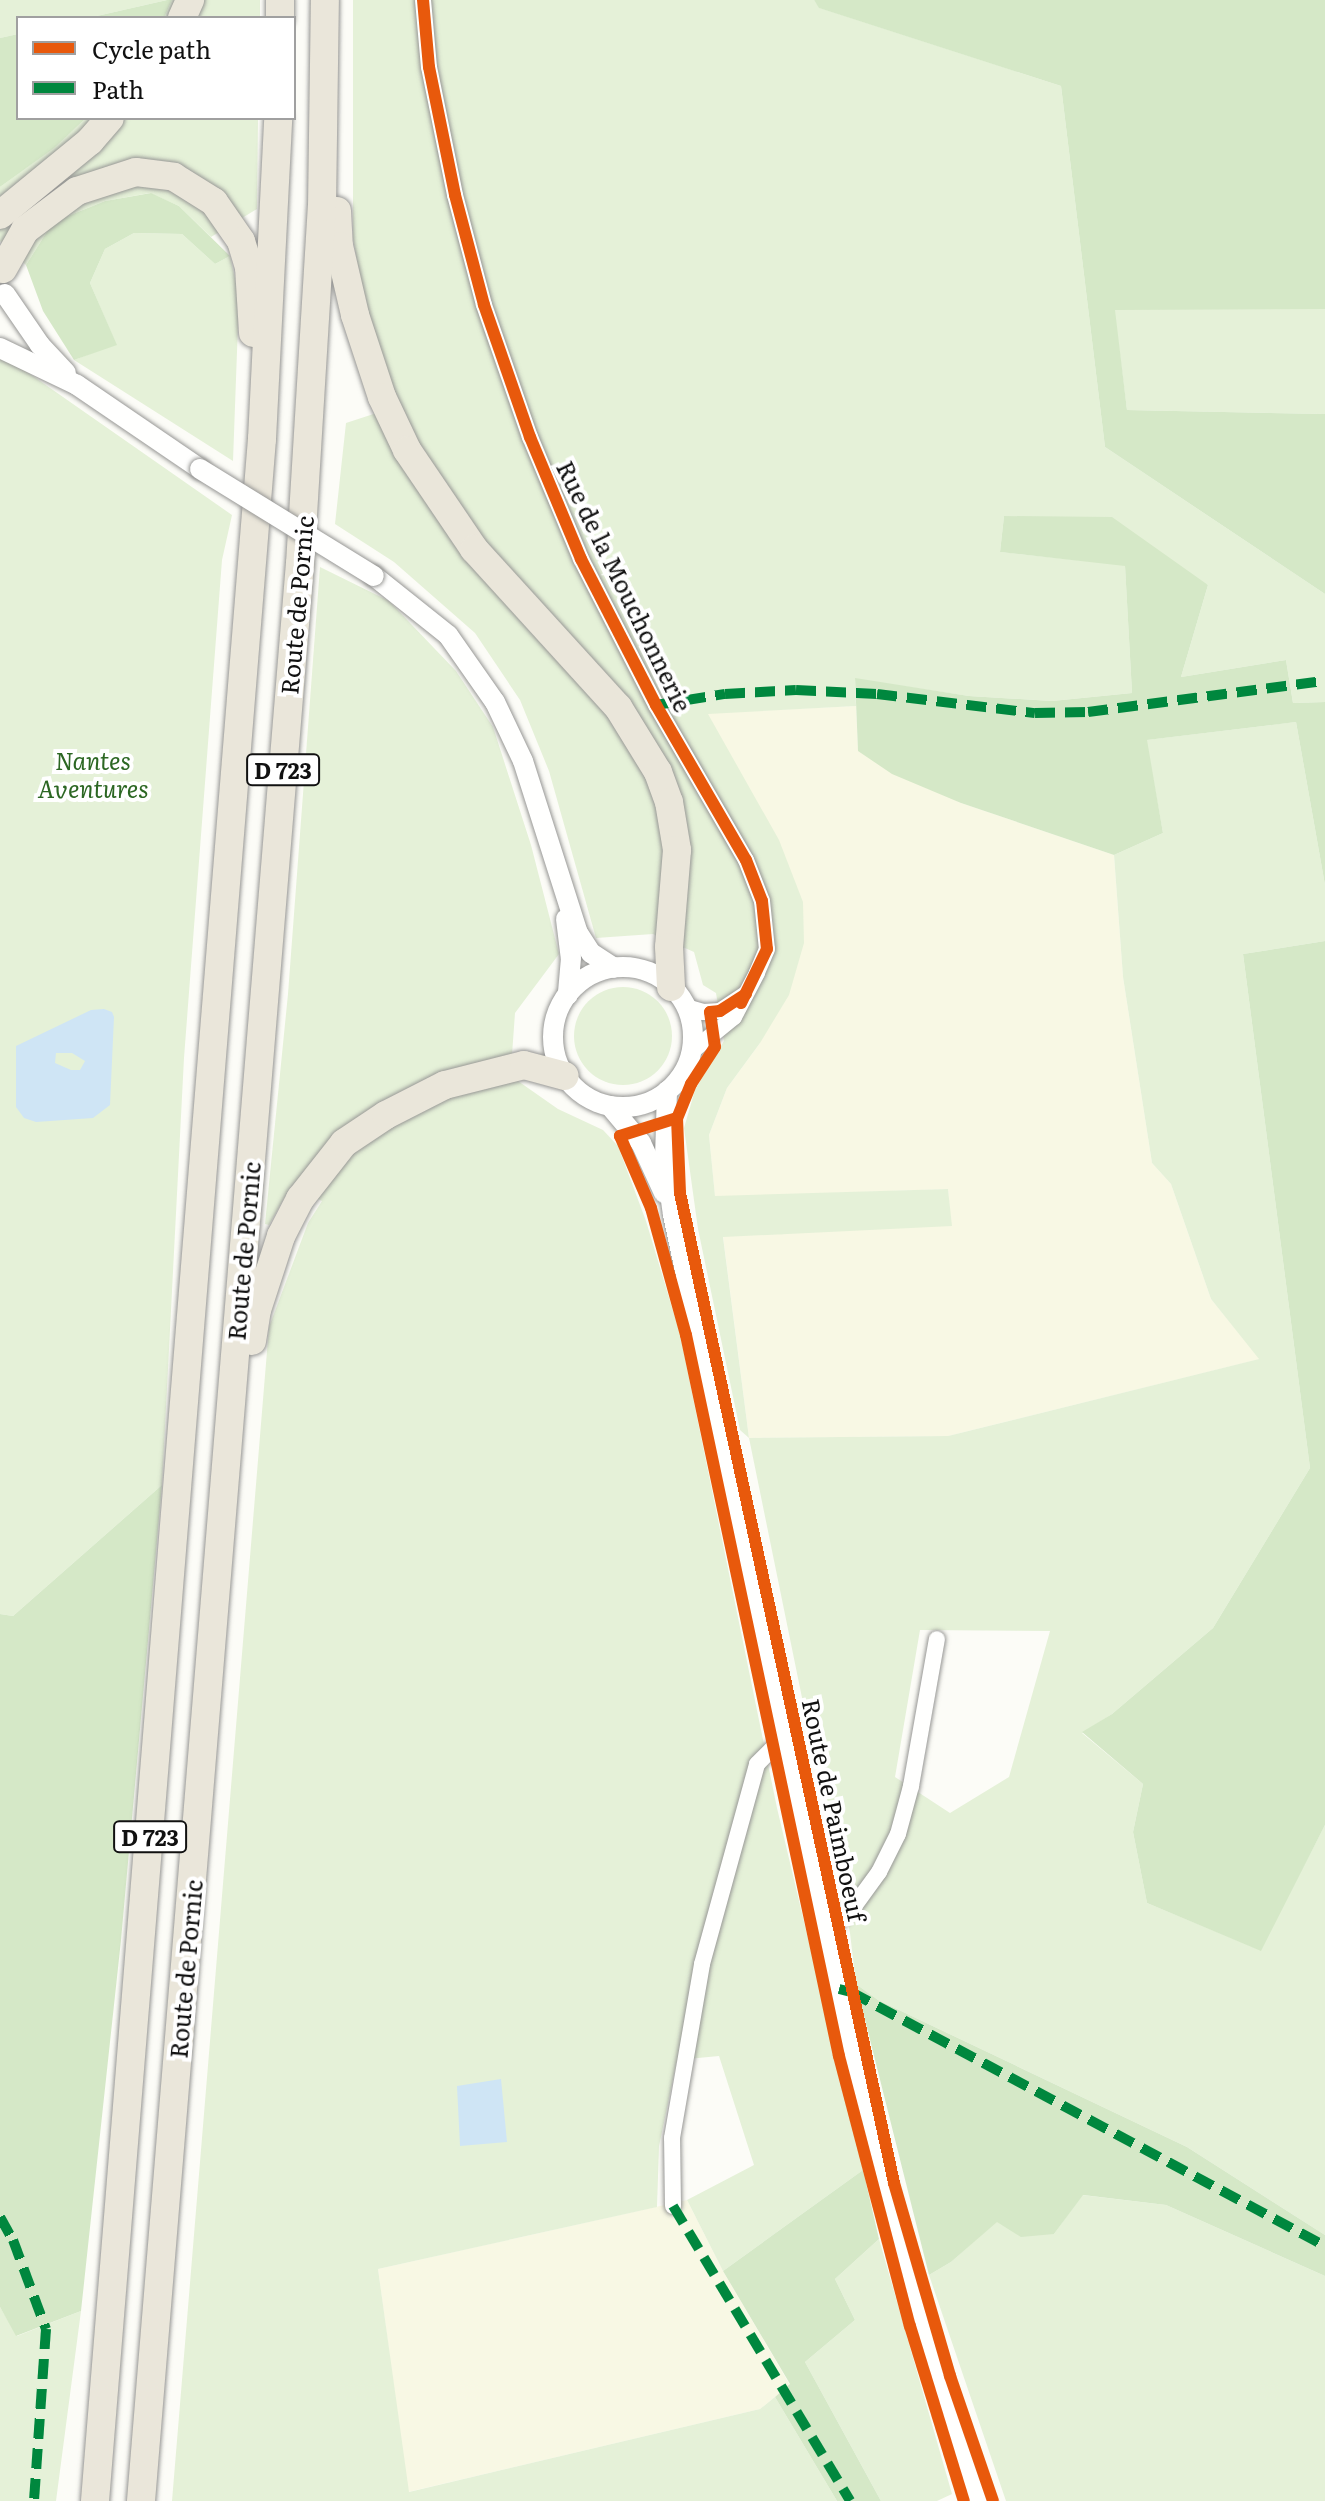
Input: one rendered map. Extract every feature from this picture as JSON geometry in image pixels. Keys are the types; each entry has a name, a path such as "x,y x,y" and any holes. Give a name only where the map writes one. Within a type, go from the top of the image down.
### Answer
{"highway":[{"name":"Route de Pornic","path":"141,2501 300,564 325,127 325,0"},
{"path":"0,215 90,141 108,120"},
{"name":"Route de Pornic","path":"95,2501 259,478 270,334 278,120"},
{"path":"325,127 338,168 337,213 344,275 382,397 407,450 474,549 618,707 658,772 669,802 677,850 669,947 678,997"},
{"path":"2,283 25,230 64,198 121,175 148,172 174,177 214,202 241,241 249,267 254,310 249,434 259,478"},
{"path":"231,1413 249,1373 257,1310 281,1236 300,1199 344,1143 386,1115 445,1085 524,1065 565,1076"}],"street":[{"name":"Rue de la Mouchonnerie","path":"423,0 429,67 455,195 484,305 530,437 588,572 656,705 746,860 762,901 767,949 746,994 734,1017 691,1052"},
{"path":"2,283 40,345 77,385"},
{"path":"0,348 77,385 200,469 374,576 448,635 495,702 523,761 578,933 591,953 614,968"},
{"path":"562,890 571,958 568,995 553,1032 555,1051 565,1076 584,1095 610,1106 640,1105 667,1091 684,1071 691,1052 692,1023 678,997"},
{"path":"568,995 588,976 614,968 645,971 703,1012 720,1011 746,994"},
{"name":"Route de Paimboeuf","path":"667,1091 665,1158 673,1215 864,2105 893,2221 979,2501"},
{"name":"Route de Paimboeuf","path":"610,1106 641,1143 673,1215"},
{"path":"827,1932 855,1905 879,1872 898,1834 911,1786 937,1639"},
{"path":"673,2206 672,2138 702,1964 757,1764 772,1749 786,1745"}],"green space":[{"path":"0,0 167,0 97,16 16,16 16,34 0,38"},
{"path":"167,0 172,0 165,16 97,16"},
{"path":"172,0 260,0 260,16 165,16"},
{"path":"353,0 814,0 820,8 1061,86 1105,447 1325,594 1325,702 1293,703 1286,660 1181,677 1208,585 1004,516 1000,552 1125,565 1132,693 1052,701 969,696 855,679 856,706 708,714 779,840 803,902 804,943 789,995 760,1043 727,1088 709,1135 715,1196 948,1189 952,1226 723,1237 749,1438 740,1430 698,1229 684,1128 695,1090 724,1041 716,993 703,985 694,952 653,934 596,938 549,771 520,700 475,633 394,562 335,524 346,423 398,406 362,293 353,238"},
{"path":"814,0 1325,0 1325,309 1115,310 1127,410 1325,414 1325,594 1105,447 1061,86 819,8"},
{"path":"16,34 16,120 84,120 54,148 0,187 0,38"},
{"path":"84,120 258,120 257,209 211,237 179,206 150,193 105,201 53,222 26,265 0,241 0,187 53,148"},
{"path":"151,193 179,206 230,256 215,264 182,234 134,233 105,249 90,283 117,345 74,360 43,311 26,265 53,222 105,201"},
{"path":"134,233 182,234 215,264 230,256 239,297 233,461 74,360 116,344 90,283 105,249"},
{"path":"1114,309 1325,309 1325,414 1127,410"},
{"name":"Nantes Aventures","path":"0,353 232,515 222,560 184,1058 162,1485 13,1616 0,1614"},
{"path":"1004,516 1112,517 1208,585 1181,677 1286,660 1293,703 1325,702 1325,885 1296,722 1147,740 1163,833 1114,855 961,803 892,774 858,751 855,678 969,696 1052,701 1132,693 1125,566 1000,552"},
{"path":"320,567 389,601 456,671 493,727 531,845 559,954 515,1013 512,1055 518,1081 558,1109 603,1130 618,1146 646,1221 680,1334 777,1808 863,2170 723,2271 687,2200 754,2165 719,2056 677,2060 659,2146 657,2207 378,2269 409,2492 760,2409 775,2397 837,2501 172,2501 269,1327 308,1223 322,1201 291,1186 269,1225 265,1224 288,994"},
{"path":"856,706 858,750 961,803 1114,855 1123,977 1152,1163 1171,1184 1211,1299 1260,1359 948,1436 749,1438 723,1236 951,1225 948,1189 715,1197 709,1135 727,1088 760,1043 707,713"},
{"path":"1296,722 1325,885 1325,941 1243,954 1310,1468 1213,1628 1112,1714 1082,1733 1143,1784 1133,1832 1147,1903 1260,1950 1325,1825 1325,2235 1187,2147 878,2000 856,1984 850,1933 749,1438 948,1436 1259,1359 1211,1299 1171,1184 1152,1163 1123,977 1114,855 1163,833 1146,740","holes":["920,1630 1050,1631 1009,1777 950,1813 895,1777"]},
{"path":"1325,941 1325,1825 1261,1951 1147,1903 1133,1832 1143,1784 1082,1732 1112,1714 1213,1628 1310,1468 1243,954"},
{"path":"623,987 642,990 658,1001 669,1017 672,1036 669,1055 658,1071 642,1082 623,1085 604,1082 588,1071 577,1055 574,1036 577,1017 588,1001 604,990"},
{"path":"162,1485 121,1940 81,2311 16,2336 0,2307 0,1614 13,1616"},
{"path":"856,1984 878,2000 1187,2147 1325,2235 1325,2276 1166,2205 1083,2195 1054,2234 1021,2237 997,2222 951,2262 929,2275"},
{"path":"863,2170 879,2239 835,2279 855,2320 805,2362 881,2501 837,2501 775,2397 790,2384 723,2271"},
{"path":"1082,2195 1166,2205 1325,2276 1325,2501 1006,2501 929,2275 951,2262 997,2221 1054,2234"},
{"path":"687,2200 723,2271 790,2385 760,2409 408,2492 378,2269"},
{"path":"879,2239 952,2494 937,2501 881,2501 805,2362 855,2320 835,2279"},
{"path":"0,2307 17,2336 81,2311 56,2501 0,2501"}],"water":[{"path":"104,1009 112,1012 114,1017 110,1105 93,1118 36,1122 24,1118 16,1107 16,1046 91,1010","holes":["56,1053 72,1053 85,1061 80,1070 71,1070 55,1063"]},
{"path":"501,2079 507,2142 460,2146 457,2086"}],"marked path":[{"path":"656,705 725,694 796,690 877,694 1035,713 1088,712 1325,681"},
{"path":"839,1989 851,1992 1325,2246"},
{"path":"673,2206 850,2501"},
{"path":"0,2217 13,2240 46,2329 34,2501"}],"cycle path":[{"path":"423,0 429,67 455,195 484,305 530,437 581,559 656,705 746,860 762,901 767,949 741,1003"},
{"path":"746,994 720,1011 710,1012 715,1047 691,1084 677,1118 680,1193 894,2183 950,2376 993,2501"},
{"path":"677,1118 620,1136 651,1208 686,1335 839,2056 910,2326 964,2501"}]}
